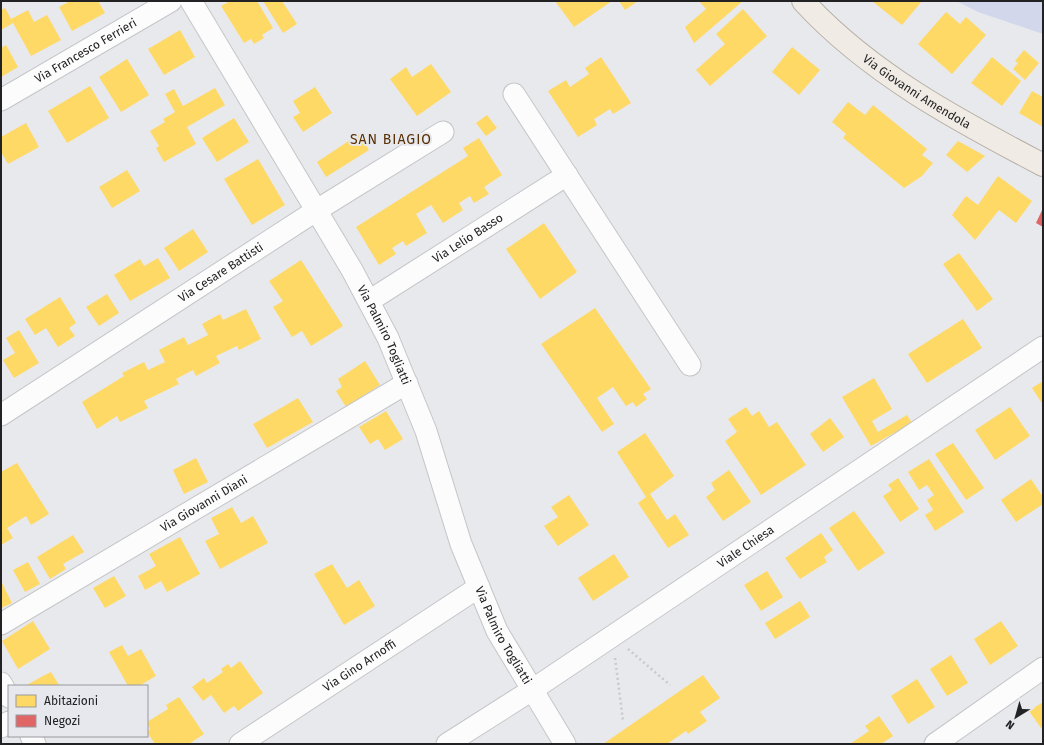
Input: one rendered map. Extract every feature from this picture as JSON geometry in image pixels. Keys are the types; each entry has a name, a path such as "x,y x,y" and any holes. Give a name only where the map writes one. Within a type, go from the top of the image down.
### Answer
{"main road":[{"name":"Via Giovanni Amendola","path":"803,1 858,53 912,92 1043,165"}],"street":[{"name":"Via Francesco Ferrieri","path":"1,100 171,1"},
{"name":"Via Palmiro Togliatti","path":"191,1 317,210 369,301 388,338 426,431 461,544 497,631 565,744"},
{"path":"514,94 690,365"},
{"name":"Via Cesare Battisti","path":"1,415 317,210 442,132"},
{"name":"Via Lelio Basso","path":"369,301 567,175"},
{"name":"Viale Chiesa","path":"447,744 532,690 1043,347"},
{"name":"Via Giovanni Diani","path":"1,624 407,383"},
{"name":"Via Gino Arnoffi","path":"240,744 479,586"},
{"path":"935,744 1043,668"},
{"path":"1,683 8,695"}],"path":[{"path":"612,636 670,685"},
{"path":"612,636 623,721"}],"shaded area":[{"path":"956,1 1043,1 1043,34 978,12"}],"building: Abitazioni":[{"path":"70,1 98,1 105,13 72,31 59,7"},
{"path":"230,1 257,1 273,28 262,35 264,38 254,44 251,39 244,43 221,6"},
{"path":"263,1 282,1 297,24 283,33"},
{"path":"555,1 612,1 574,27"},
{"path":"619,1 638,1 625,10"},
{"path":"699,1 743,1 694,43 685,27 706,9"},
{"path":"872,1 922,1 902,25"},
{"path":"5,8 11,19 28,10 34,22 47,15 61,40 31,56 13,23 1,30 1,10"},
{"path":"743,9 767,36 710,86 696,70 725,44 716,34"},
{"path":"946,12 960,24 966,17 986,35 952,74 918,44"},
{"path":"180,30 195,57 164,75 148,49"},
{"path":"6,45 18,67 1,77 1,48"},
{"path":"792,47 820,70 799,95 772,72"},
{"path":"1024,50 1039,63 1025,80 1013,69 1018,63 1015,61"},
{"path":"601,57 631,103 613,114 610,109 594,119 597,125 578,137 548,91 566,80 570,87 589,74 585,68"},
{"path":"992,57 1021,81 1002,106 971,83"},
{"path":"127,59 149,95 121,112 99,77"},
{"path":"431,64 451,92 417,116 390,79 406,67 412,77"},
{"path":"90,86 109,118 67,143 48,111"},
{"path":"315,87 332,113 303,132 293,117 300,113 293,101"},
{"path":"215,88 225,105 187,127 196,144 164,162 156,148 159,146 150,131 165,122 163,119 175,112 165,94 174,89 183,106"},
{"path":"1032,91 1043,97 1043,127 1019,113"},
{"path":"848,102 865,115 873,105 927,149 922,155 933,163 922,176 904,188 843,138 846,134 832,122"},
{"path":"487,115 497,128 486,136 476,123"},
{"path":"234,118 249,142 217,162 202,138"},
{"path":"26,123 39,147 8,164 1,152 1,137"},
{"path":"359,134 369,150 326,177 317,162"},
{"path":"479,138 502,175 484,187 489,194 474,203 470,196 459,203 463,210 443,223 431,205 416,214 427,233 406,246 403,241 392,248 396,254 379,265 356,227 468,156 463,148"},
{"path":"958,141 985,156 967,172 946,155"},
{"path":"258,159 285,205 252,225 224,179"},
{"path":"127,170 140,191 112,208 99,187"},
{"path":"998,176 1032,201 1016,223 999,210 975,240 952,215 966,196 978,205"},
{"path":"544,223 577,272 540,299 506,249"},
{"path":"193,229 208,252 179,271 164,248"},
{"path":"959,253 993,299 977,311 943,264"},
{"path":"158,258 170,278 130,301 114,275 140,259 144,266"},
{"path":"301,260 343,326 311,346 302,331 292,337 273,307 283,301 269,281"},
{"path":"107,294 119,313 99,326 86,307"},
{"path":"60,297 76,323 69,328 75,336 58,347 46,328 35,335 25,319"},
{"path":"595,308 651,389 643,394 647,399 636,407 633,402 626,406 613,387 597,398 614,424 602,432 541,344"},
{"path":"246,309 261,339 239,350 237,346 216,356 220,363 196,376 193,370 176,379 179,384 144,401 148,408 120,422 117,416 97,429 82,402 124,376 122,373 144,362 148,370 165,362 159,350 184,337 188,345 208,335 202,324 220,314 223,320"},
{"path":"963,319 982,348 927,383 908,354"},
{"path":"19,330 39,363 14,378 3,360 15,353 6,338"},
{"path":"365,361 380,385 346,407 336,391 342,387 338,379"},
{"path":"874,378 892,409 872,421 878,432 907,415 912,423 871,446 842,397"},
{"path":"1043,381 1043,405 1032,388"},
{"path":"298,398 313,422 267,448 253,424"},
{"path":"746,407 752,416 759,411 769,427 777,422 806,465 761,495 725,441 737,432 728,419"},
{"path":"1010,407 1030,436 995,460 975,430"},
{"path":"386,411 403,439 385,450 378,439 370,444 359,427"},
{"path":"830,418 844,437 823,452 810,434"},
{"path":"645,433 674,476 650,494 667,520 675,514 689,535 668,548 638,503 646,497 617,452"},
{"path":"953,443 984,488 966,500 935,454"},
{"path":"196,458 208,482 184,494 173,470"},
{"path":"929,459 964,512 935,531 925,515 933,510 927,500 934,495 927,485 919,490 908,472"},
{"path":"17,463 49,514 31,525 26,516 7,528 13,538 1,545 1,472"},
{"path":"729,470 751,502 723,521 706,497 715,490 711,483"},
{"path":"898,478 919,509 900,522 883,496 892,490 888,485"},
{"path":"1031,479 1043,497 1043,504 1016,522 1001,500"},
{"path":"569,495 589,525 558,546 544,526 558,517 551,507"},
{"path":"232,507 241,523 253,516 268,543 220,569 205,541 219,534 211,518"},
{"path":"854,511 885,553 858,571 829,528"},
{"path":"821,533 833,550 824,557 827,562 800,579 785,558"},
{"path":"73,535 84,552 63,564 66,569 50,579 37,557"},
{"path":"180,537 200,574 167,592 161,581 145,590 138,576 156,566 149,554"},
{"path":"614,554 629,577 593,601 578,578"},
{"path":"28,562 40,584 25,592 13,570"},
{"path":"332,564 347,588 359,580 375,606 344,625 314,574"},
{"path":"767,571 783,597 761,611 744,585"},
{"path":"114,576 126,596 105,608 93,588"},
{"path":"1,581 12,603 1,608"},
{"path":"800,601 810,617 775,639 765,623"},
{"path":"33,621 50,649 18,669 2,641"},
{"path":"1001,621 1018,646 990,665 974,639"},
{"path":"122,645 128,656 141,649 156,676 141,685 127,685 109,652"},
{"path":"951,655 968,683 947,696 930,669"},
{"path":"240,661 263,693 238,711 234,706 224,713 211,695 203,701 192,687 204,678 207,683 223,672 221,669 228,664 231,668"},
{"path":"51,672 59,685 27,685"},
{"path":"703,675 720,698 700,712 707,721 688,734 686,731 667,744 603,744"},
{"path":"917,679 935,707 908,724 891,696"},
{"path":"179,697 204,734 189,744 155,744 148,734 150,729 148,721 168,709 166,705"},
{"path":"1043,702 1043,727 1041,728 1029,711"},
{"path":"879,716 893,736 881,744 850,744 869,731 865,726"}],"building: Negozi":[{"path":"1043,208 1043,227 1036,223"}],"district":[{"name":"SAN BIAGIO","path":"391,139"}]}
